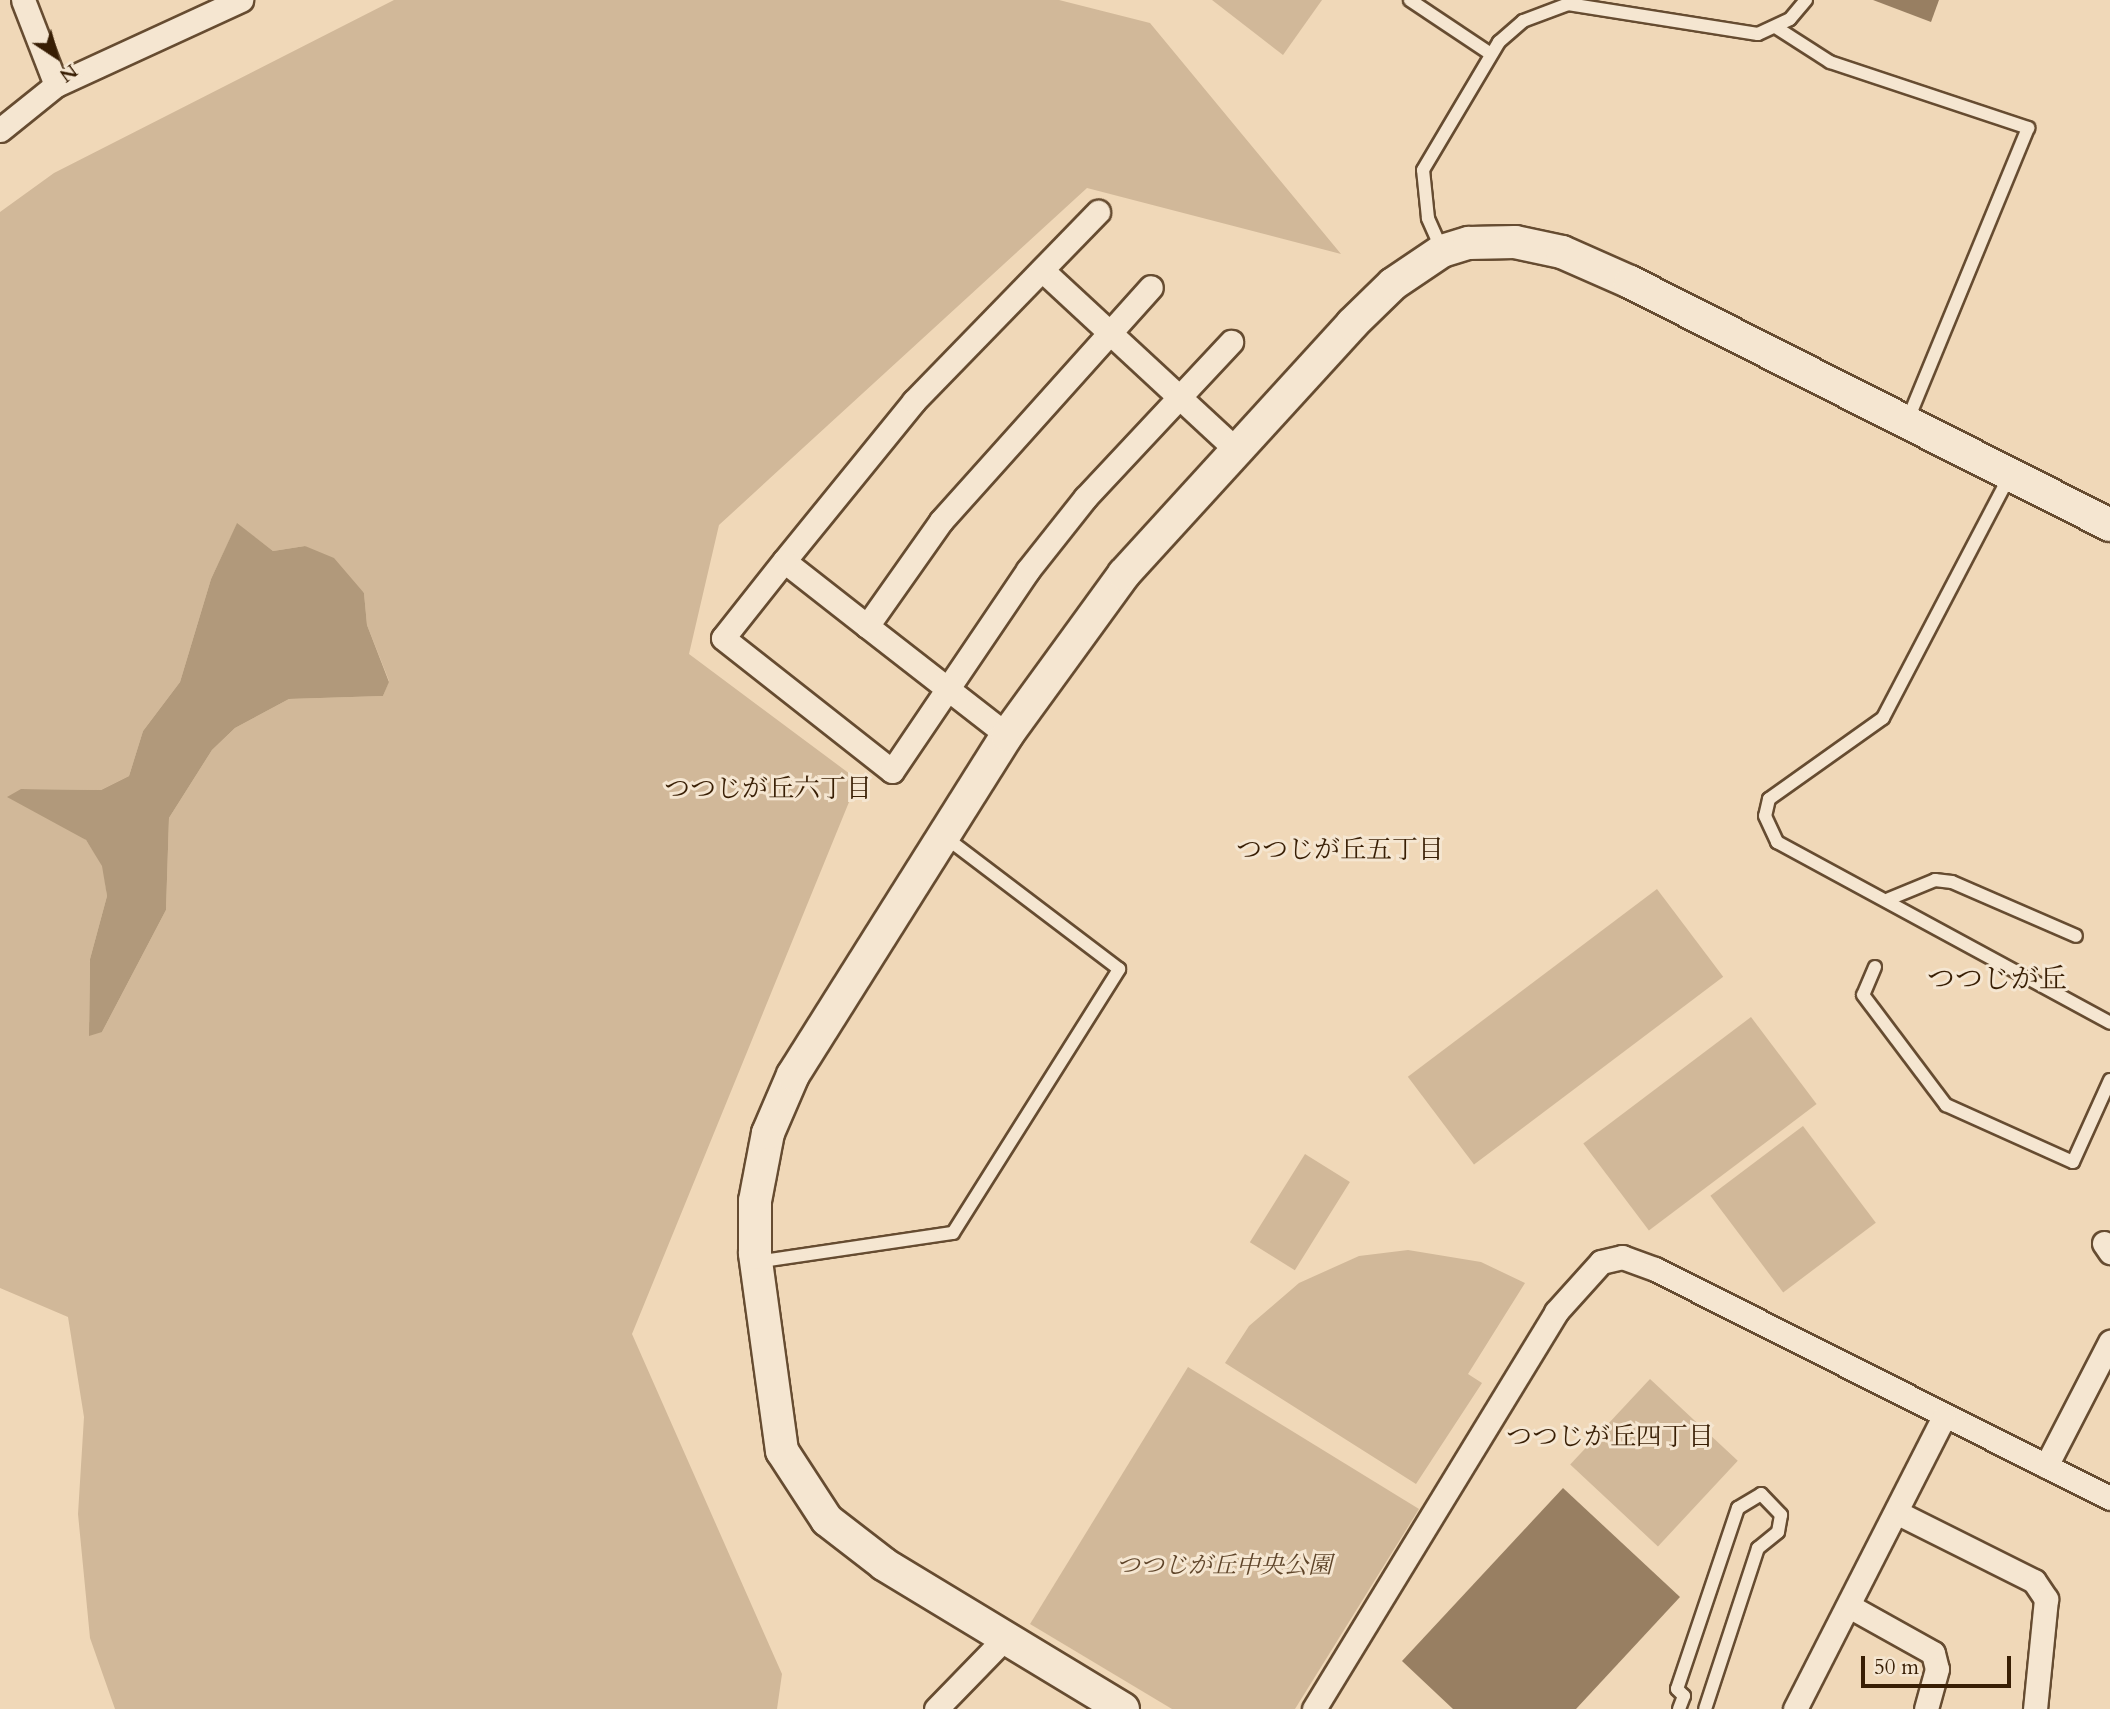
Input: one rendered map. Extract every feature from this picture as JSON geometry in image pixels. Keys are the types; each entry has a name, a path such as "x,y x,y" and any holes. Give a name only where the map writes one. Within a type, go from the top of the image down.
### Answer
{"street":[{"path":"23,0 56,85"},
{"path":"0,130 56,85 226,3"},
{"path":"1098,212 914,401 723,638 892,771 1028,570 1179,397 1231,342"},
{"path":"1123,1709 884,1564 827,1520 787,1461 774,1418 756,1262 755,1202 768,1133 793,1075 1007,735 1124,574 1235,449 1352,324 1442,251 1515,242 1562,252 2110,525"},
{"path":"1042,270 1235,449"},
{"path":"867,626 941,521 1151,287"},
{"path":"784,561 1007,735"},
{"path":"1314,1709 1556,1312 1601,1262 1622,1256 1654,1269 1943,1418 2110,1498"},
{"path":"2046,1466 2110,1342"},
{"path":"1795,1709 1898,1513 1943,1418"},
{"path":"1898,1513 2034,1581 2046,1599 2035,1709"},
{"path":"1849,1606 1933,1654 1937,1669 1926,1709"},
{"path":"936,1709 1006,1637"}],"lane":[{"path":"1410,0 1491,54"},
{"path":"1442,251 1428,218 1423,170 1491,54 1523,21 1567,5 1758,34 1777,28 1806,0"},
{"path":"1777,28 1830,62 2028,128 1907,422"},
{"path":"2010,475 1883,718 1769,799 1765,816 1777,842 1889,898 2110,1023"},
{"path":"756,1262 953,1233 1118,969 944,835"},
{"path":"1889,898 1935,880 1952,882 2076,936"},
{"path":"1875,967 1863,995 1946,1105 2073,1162 2110,1080"},
{"path":"1679,1709 1684,1696 1677,1689 1738,1508 1761,1494 1782,1514 1777,1532 1758,1548 1705,1709"}],"green space":[{"path":"394,0 1059,0 1150,23 1341,254 1087,188 719,525 689,654 858,780 632,1334 782,1674 777,1709 115,1709 90,1638 78,1514 84,1417 68,1317 0,1288 0,212 54,173","holes":["237,524 273,551 305,546 364,593 367,625 389,681 383,696 289,699 235,728 212,750 169,818 166,910 102,1032 89,1022 90,959 107,896 103,866 86,840 21,789 101,790 129,776 143,731 180,682 211,579"]},
{"path":"1212,0 1322,0 1283,55"},
{"path":"1657,889 1723,977 1474,1165 1408,1077"},
{"path":"1751,1017 1817,1104 1649,1230 1583,1143"},
{"path":"1803,1126 1876,1223 1783,1292 1710,1196"},
{"path":"1305,1154 1350,1182 1295,1270 1250,1242"},
{"path":"1408,1250 1481,1262 1525,1283 1468,1374 1482,1383 1416,1484 1225,1363 1249,1326 1299,1283 1359,1256"},
{"name":"つつじが丘中央公園","path":"1188,1367 1419,1509 1295,1709 1172,1709 1030,1624"},
{"path":"1650,1379 1738,1461 1658,1546 1570,1465"}],"shaded area":[{"path":"237,523 273,551 305,546 334,558 364,593 367,625 389,682 383,696 289,699 235,728 212,750 169,818 166,910 102,1032 89,1036 90,959 107,896 102,866 86,840 7,797 21,789 101,790 129,776 143,731 180,682 211,579"}],"building":[{"path":"1873,0 1939,0 1931,22"},
{"path":"1563,1488 1680,1597 1576,1709 1453,1709 1402,1661"}],"district":[{"name":"つつじが丘六丁目","path":"768,789"},
{"name":"つつじが丘五丁目","path":"1340,850"},
{"name":"つつじが丘","path":"1997,979"},
{"name":"つつじが丘四丁目","path":"1610,1437"}]}
